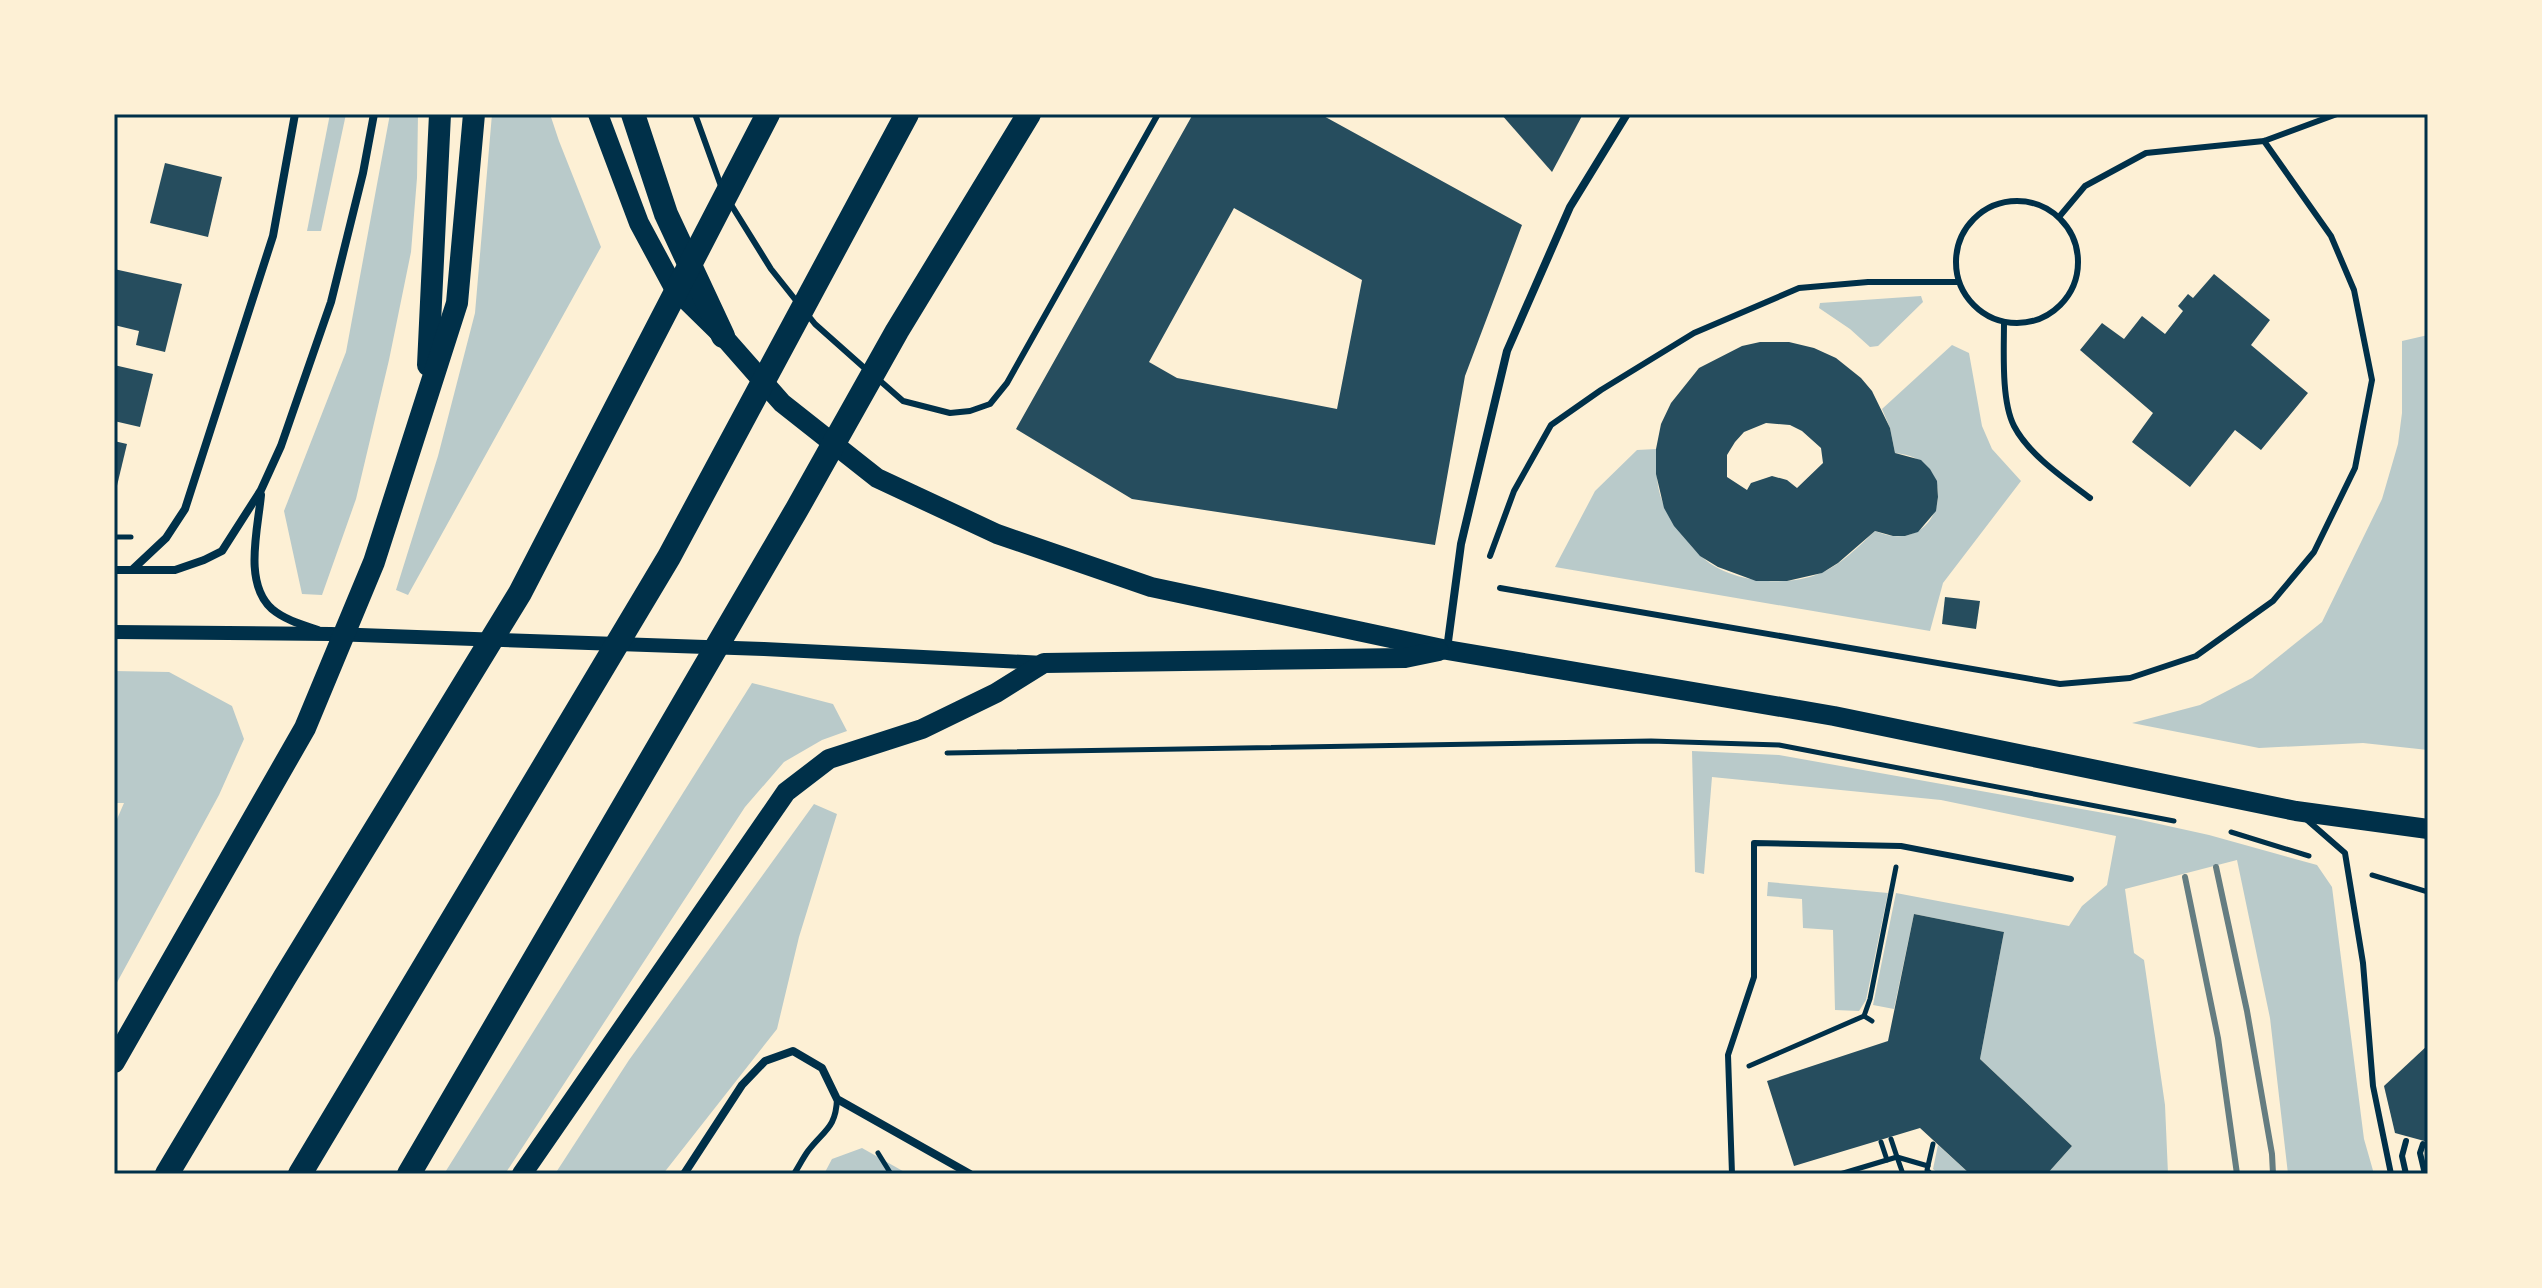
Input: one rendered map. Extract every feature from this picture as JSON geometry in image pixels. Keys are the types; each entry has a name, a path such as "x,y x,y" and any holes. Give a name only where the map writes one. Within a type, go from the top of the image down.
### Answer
{"highway":[{"path":"426,394 440,114"},
{"path":"114,1062 305,728 374,562 457,303 474,114"},
{"path":"633,114 666,214 723,336"},
{"path":"167,1174 520,593 768,114"},
{"path":"300,1174 669,557 907,114"},
{"path":"409,1174 797,509 897,331 1029,114"}],"main road":[{"path":"598,114 639,223 674,288 723,336 782,403 877,478 997,534 1151,587 1447,650 1834,716 2296,811 2428,829"},
{"path":"522,1174 786,792 829,759 922,729 996,693 1044,663 1405,658 1447,650"}],"street":[{"path":"133,569 166,538 185,509 273,236 295,114"},
{"path":"114,570 175,570 222,551 261,490 281,446 331,302 363,173 374,114"},
{"path":"1447,650 1461,544 1507,351 1570,207 1627,114"},
{"path":"261,490 254,569 260,593 273,610 292,621 331,634"},
{"path":"114,632 331,634 764,649 1044,663"},
{"path":"684,1174 742,1085 765,1061 793,1051 822,1068 837,1099 970,1174"}],"lane":[{"path":"695,114 724,193 771,269 815,324 903,401 950,413 970,411 990,404 1007,383 1158,114"},
{"path":"2059,217 2085,186 2146,153 2264,141 2337,114"},
{"path":"1500,588 2060,684 2130,678 2196,656 2273,601 2314,552 2355,468 2372,380 2354,290 2331,236 2264,141"},
{"path":"2008,200 2044,206 2059,217 2077,247 2075,282 2067,298 2055,311 2022,323 2004,322 1976,308 1958,282 1956,256 1964,231 1975,216 1990,206 2008,200"},
{"path":"1490,556 1514,491 1551,425 1694,333 1799,288 1880,281 1958,282"},
{"path":"2004,322 2004,381 2014,425 2042,460 2090,498"},
{"path":"2296,811 2345,853 2363,963 2373,1086 2391,1174"},
{"path":"1732,1174 1728,1055 1754,977 1754,843 1901,846 2071,879"},
{"path":"794,1174 809,1149 827,1132 836,1117 837,1099"},
{"path":"2406,1141 2402,1156 2406,1174"},
{"path":"2423,1144 2420,1153 2425,1174"}],"path":[{"path":"114,537 131,537 132,542"},
{"path":"938,753 1651,741 1779,745 2179,822"},
{"path":"2225,831 2428,892"},
{"path":"1728,1066 1752,1066 1864,1016 1901,846"},
{"path":"1864,1016 1872,1021"},
{"path":"1891,1139 1903,1174"},
{"path":"1881,1142 1887,1160"},
{"path":"1931,1174 1927,1170 1933,1144"},
{"path":"875,1149 891,1174"},
{"path":"1840,1174 1897,1157 1928,1166"}],"shaded area":[{"path":"330,114 346,114 321,231 307,231"},
{"path":"390,114 418,114 411,252 356,499 322,595 302,594 284,511 346,352"},
{"path":"492,114 550,114 601,247 408,595 396,590 438,456 475,313"},
{"path":"1921,296 1923,302 1878,346 1870,347 1819,308 1820,303"},
{"path":"2428,335 2428,750 2363,743 2259,748 2132,723 2200,705 2252,678 2322,622 2382,499 2398,444 2402,413 2402,341"},
{"path":"1952,345 1969,353 1982,426 1992,449 2021,481 1943,583 1930,631 1555,567 1595,491 1637,450 1656,449 1660,495 1673,521 1690,544 1711,564 1741,577 1775,581 1807,578 1836,565 1875,531 1898,536 1916,532 1929,521 1937,505 1938,488 1931,472 1917,459 1895,453 1882,409"},
{"path":"114,671 169,672 232,706 244,739 219,795 114,988 114,826 124,803 114,803"},
{"path":"752,683 833,704 847,731 822,740 784,762 745,807 505,1174 444,1174"},
{"path":"1692,751 1779,755 2132,818 2209,835 2317,865 2332,887 2364,1139 2374,1174 2288,1174 2270,1018 2237,860 2125,889 2134,953 2144,960 2165,1105 2168,1174 2047,1174 2072,1146 1980,1059 2004,932 1914,914 1894,1009 1873,1005 1896,893 2069,926 2082,906 2107,885 2116,836 1941,800 1712,777 1704,874 1695,872"},
{"path":"814,804 837,814 799,937 777,1029 663,1174 555,1174 629,1060"},
{"path":"1768,882 1888,893 1866,1000 1859,1011 1835,1010 1833,930 1803,928 1802,899 1767,896"},
{"path":"1938,1145 1970,1174 1939,1174 1933,1169"},
{"path":"862,1148 908,1174 824,1174 832,1159"}],"building":[{"path":"1193,114 1320,114 1522,225 1465,376 1435,545 1132,499 1016,429","holes":["1234,208 1362,280 1337,409 1177,378 1149,362"]},
{"path":"1501,114 1583,114 1552,172"},
{"path":"165,163 222,177 208,237 150,223"},
{"path":"114,269 182,284 165,352 136,345 139,331 114,325"},
{"path":"2214,274 2270,320 2251,345 2308,393 2261,450 2235,430 2190,487 2132,442 2153,413 2080,350 2102,323 2124,339 2142,316 2165,334 2183,311 2178,306 2188,294 2193,298"},
{"path":"1760,342 1789,342 1814,348 1836,358 1861,378 1872,391 1890,428 1895,453 1921,460 1937,481 1936,511 1918,532 1893,536 1875,531 1822,573 1787,581 1756,581 1718,567 1700,556 1674,526 1664,508 1656,474 1656,449 1661,424 1671,403 1699,368 1742,346","holes":["1766,423 1790,425 1821,448 1823,463 1797,488 1787,480 1772,476 1751,483 1747,490 1727,477 1727,455 1744,432"]},
{"path":"114,365 153,374 140,427 114,421"},
{"path":"114,441 127,444 115,494 114,493"},
{"path":"1945,597 1980,601 1976,629 1942,624"},
{"path":"1914,914 2004,932 1980,1059 2072,1146 2047,1174 1970,1174 1920,1128 1794,1166 1767,1081 1888,1041"},
{"path":"2428,1045 2428,1142 2395,1133 2384,1086"}],"railway":[{"path":"2216,867 2247,1011 2273,1174"},
{"path":"2185,877 2218,1038 2237,1174"}]}
